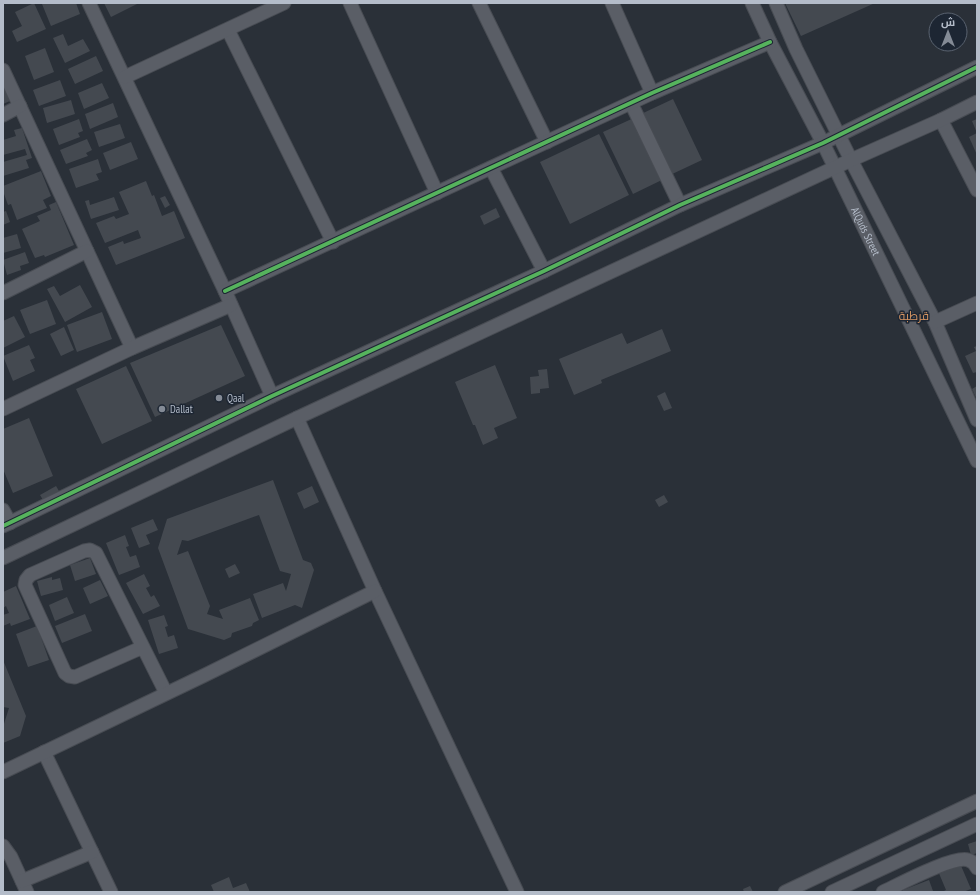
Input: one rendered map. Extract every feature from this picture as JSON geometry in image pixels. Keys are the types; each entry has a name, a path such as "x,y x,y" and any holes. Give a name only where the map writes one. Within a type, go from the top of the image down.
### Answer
{"street":[{"path":"89,3 225,291 272,396"},
{"path":"125,77 284,3"},
{"path":"350,3 437,193"},
{"path":"479,3 547,142"},
{"path":"612,3 652,93"},
{"name":"AlQuds Street","path":"752,3 770,42 823,143 977,461"},
{"name":"AlQuds Street","path":"776,3 796,49 935,322 977,420"},
{"path":"228,30 332,242"},
{"path":"225,291 630,103 770,42"},
{"path":"3,510 6,524 272,396 544,271 680,205 823,143 977,68"},
{"path":"3,70 132,348"},
{"path":"3,558 297,418 977,102"},
{"path":"630,103 680,205"},
{"path":"3,114 20,106"},
{"path":"941,120 977,190"},
{"path":"491,168 544,271"},
{"path":"3,293 87,251"},
{"path":"935,322 977,303"},
{"path":"3,408 132,348 231,305"},
{"path":"297,418 375,591 517,892"},
{"path":"143,647 75,677 69,676 65,673 25,585 26,580 30,575 84,551 90,550 96,553 143,647 166,694"},
{"path":"3,772 375,591"},
{"path":"44,752 111,892"},
{"path":"785,892 977,801"},
{"path":"832,892 977,824"},
{"path":"3,846 10,856 25,887 92,852"},
{"path":"883,892 930,870 958,860 967,860 976,865 977,868"}],"building":[{"path":"34,3 46,29 17,42 12,31 22,26 15,12"},
{"path":"76,3 80,14 51,26 42,4"},
{"path":"104,3 139,3 111,17"},
{"path":"785,3 875,3 801,36"},
{"path":"63,34 68,46 83,39 90,51 65,63 53,38"},
{"path":"45,48 54,72 34,80 25,56"},
{"path":"96,56 103,71 75,84 68,69"},
{"path":"60,80 66,96 39,106 33,90"},
{"path":"102,83 109,98 84,109 78,93"},
{"path":"3,88 5,88 10,101 3,104"},
{"path":"673,99 702,160 668,176 639,115"},
{"path":"71,100 75,114 47,123 43,108"},
{"path":"113,103 118,117 90,129 85,114"},
{"path":"636,117 666,178 633,194 603,132"},
{"path":"79,119 83,131 78,133 80,137 59,145 53,129"},
{"path":"977,119 977,133 972,121"},
{"path":"120,124 125,138 99,147 94,132"},
{"path":"22,128 32,158 26,160 29,168 3,176 3,162 27,155 25,149 3,155 3,140 16,136 14,130"},
{"path":"977,133 977,155 969,137"},
{"path":"599,134 629,195 570,224 540,162"},
{"path":"87,139 92,150 86,153 88,156 66,164 60,150"},
{"path":"131,142 138,159 110,170 103,153"},
{"path":"98,159 102,172 96,174 99,180 76,188 69,169"},
{"path":"41,171 51,196 43,200 47,208 17,220 11,204 8,205 3,191 3,186"},
{"path":"146,181 152,196 154,195 162,216 174,211 185,238 116,265 108,247 123,241 124,244 141,238 138,230 105,243 96,223 114,216 116,219 129,214 119,192"},
{"path":"165,196 170,205 165,208 160,198"},
{"path":"114,197 119,210 91,219 85,201 89,200 90,205"},
{"path":"56,202 74,245 45,257 44,255 35,258 22,229 40,221 37,216 51,210 49,205"},
{"path":"496,208 500,217 484,225 480,216"},
{"path":"6,211 10,222 3,225 3,212"},
{"path":"17,234 21,248 3,253 3,238"},
{"path":"25,252 29,263 20,266 21,270 7,275 3,260"},
{"path":"80,285 92,307 65,322 47,289 54,286 60,296"},
{"path":"47,300 56,324 30,334 20,310"},
{"path":"102,312 112,339 77,352 67,325"},
{"path":"14,316 25,337 3,348 3,321"},
{"path":"221,325 245,376 155,417 130,363"},
{"path":"64,327 74,350 61,356 50,334"},
{"path":"662,329 671,351 601,380 602,383 574,395 559,359 622,333 627,344"},
{"path":"29,345 35,358 30,360 35,371 13,381 3,356"},
{"path":"977,346 977,372 973,373 965,356 976,351 974,347"},
{"path":"495,365 517,418 494,428 498,438 483,445 455,382"},
{"path":"126,366 152,421 102,444 76,389"},
{"path":"547,369 549,388 540,389 540,393 531,394 530,377 539,376 538,370"},
{"path":"977,386 977,400 972,389"},
{"path":"665,392 672,408 664,411 657,396"},
{"path":"29,418 53,476 13,493 3,469 3,429"},
{"path":"273,480 303,560 311,563 314,570 302,608 295,605 262,618 253,594 283,583 286,591 291,574 280,571 259,515 188,541 182,540 177,555 188,551 210,606 207,614 223,619 219,610 250,598 259,620 253,623 252,626 232,633 231,637 224,640 188,629 158,548 167,519"},
{"path":"56,486 59,491 43,500 40,495"},
{"path":"312,486 319,502 304,509 297,493"},
{"path":"664,495 668,502 659,507 655,500"},
{"path":"153,519 158,530 146,535 150,544 139,548 131,528"},
{"path":"125,535 129,546 126,547 130,557 136,555 140,567 119,575 106,543"},
{"path":"90,558 96,574 75,581 70,565"},
{"path":"235,564 240,573 229,578 225,569"},
{"path":"144,574 150,586 146,588 151,597 154,595 160,606 143,614 126,583"},
{"path":"52,577 52,580 60,578 63,590 41,596 37,581"},
{"path":"100,580 108,596 90,604 83,588"},
{"path":"16,586 30,619 11,626 10,623 3,626 3,615 9,613 6,606 3,608 3,592"},
{"path":"67,597 74,613 55,621 49,605"},
{"path":"85,614 92,631 62,643 55,626"},
{"path":"164,615 168,626 165,627 168,637 174,635 178,648 159,654 148,620"},
{"path":"37,626 49,660 28,667 16,634"},
{"path":"3,660 26,716 20,736 3,743 3,727 9,708 3,707"},
{"path":"977,841 977,853 971,855 968,844"},
{"path":"959,861 971,889 963,892 942,892 946,890 938,871"},
{"path":"229,877 233,888 246,883 250,892 214,892 211,885"},
{"path":"929,880 933,891 903,892 903,890"},
{"path":"750,886 753,892 744,892 743,889"}],"cycle path":[{"path":"225,291 652,93 770,42"},
{"path":"3,526 272,396 544,271 680,205 823,143 977,67"}],"place":[{"name":"Qaal","path":"219,398"},
{"name":"Dallat","path":"162,409"}],"district":[{"name":"قرطبة","path":"914,316"}]}
